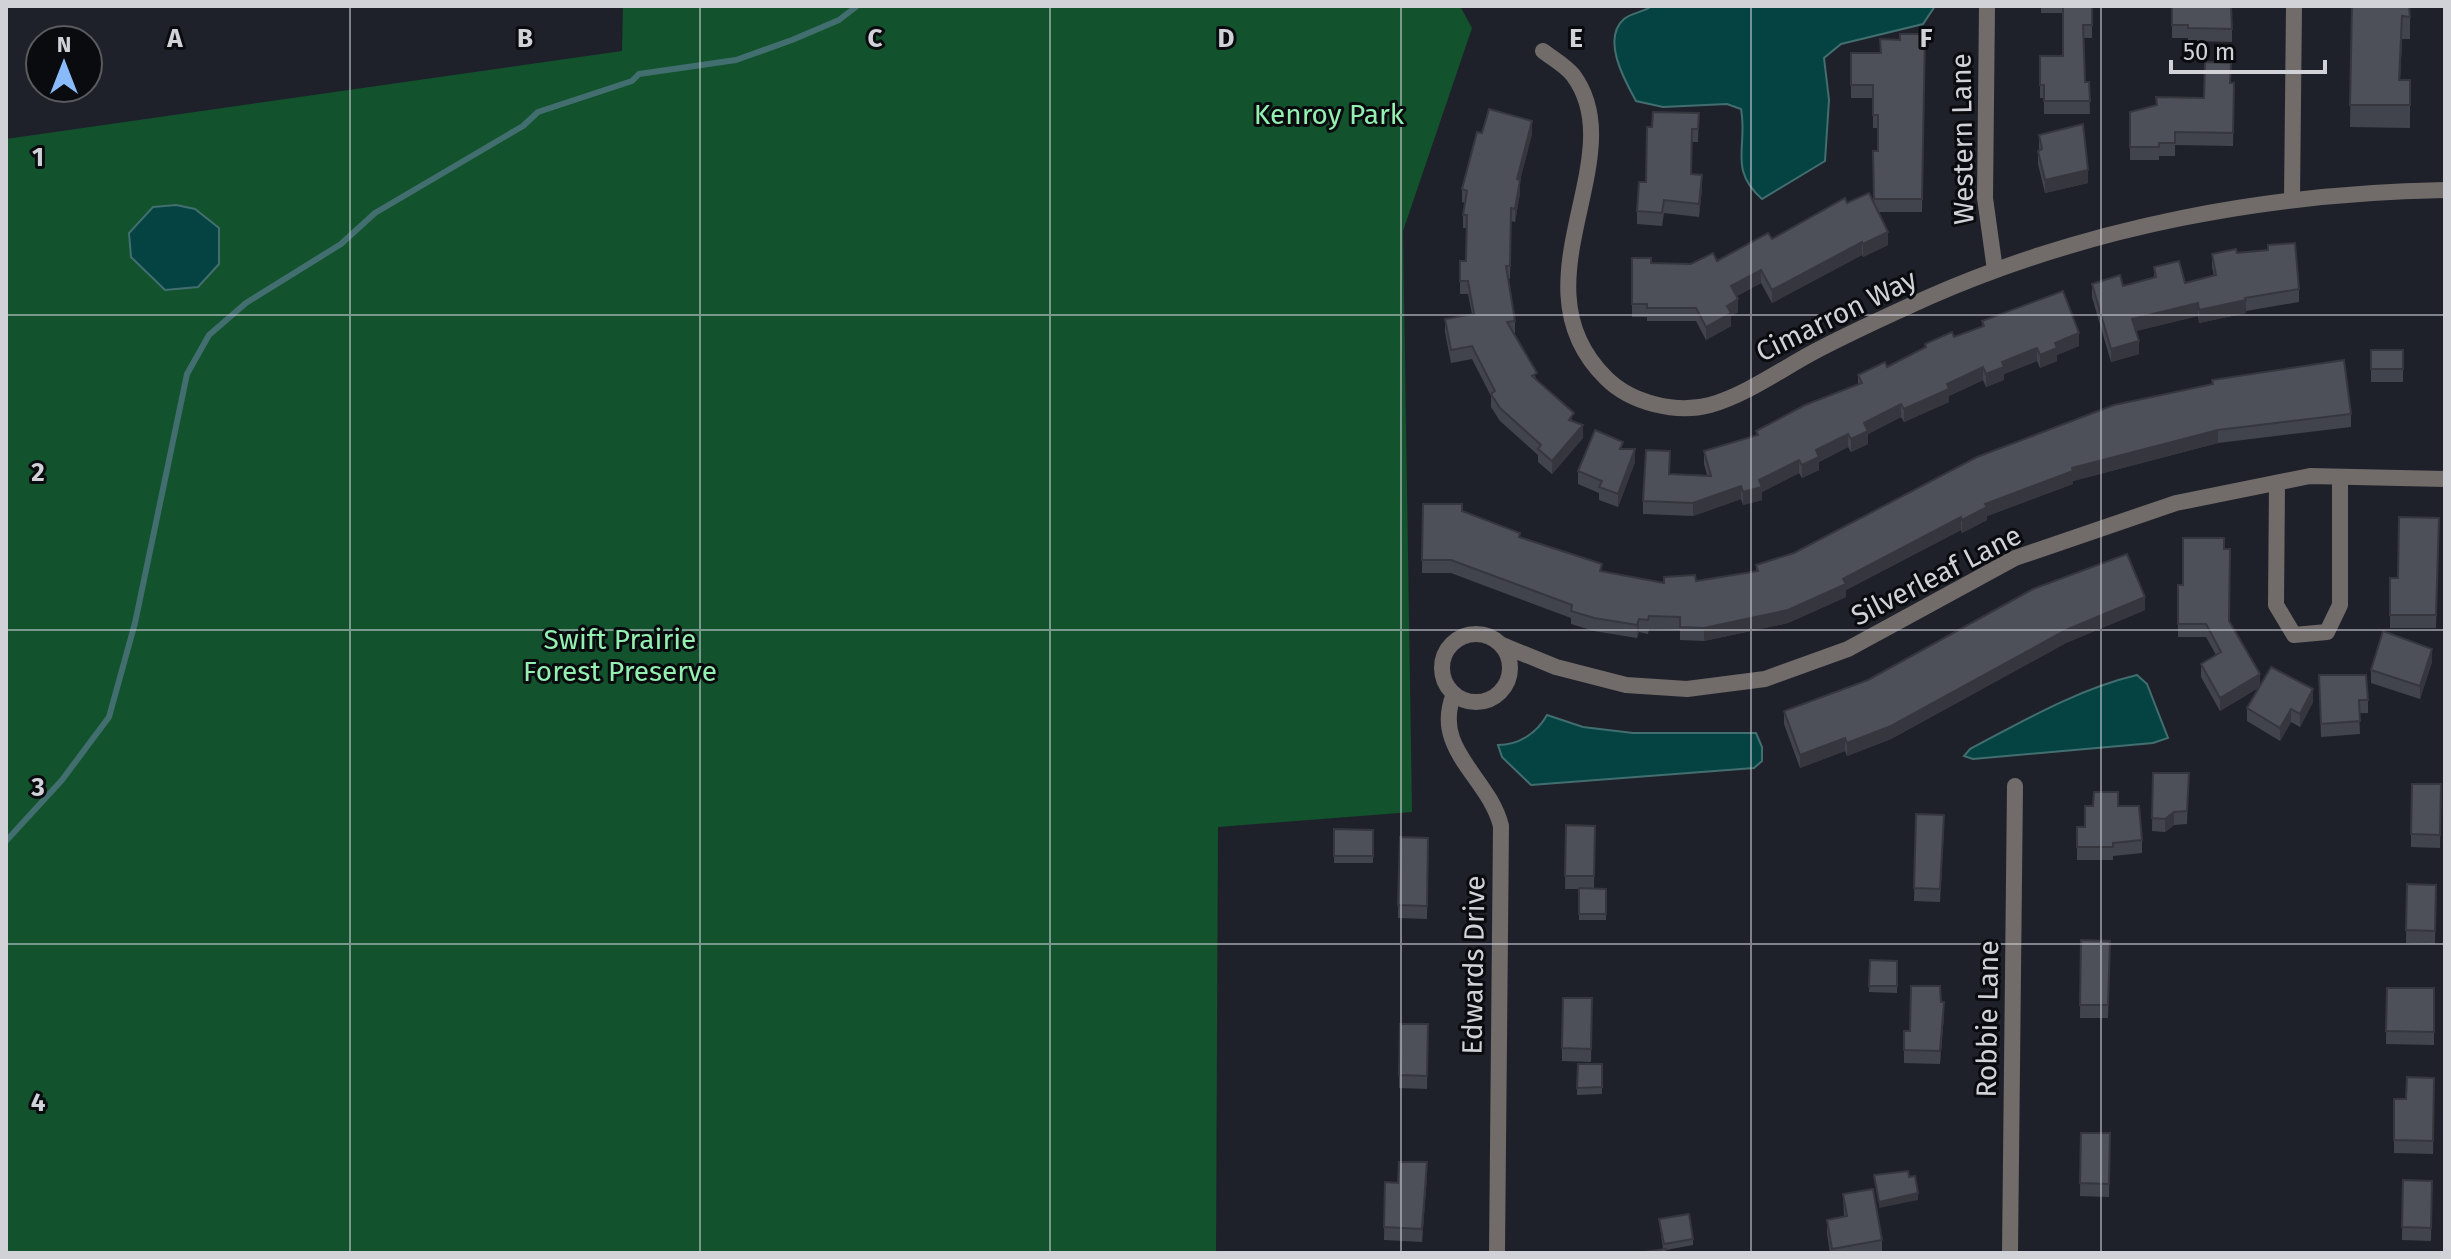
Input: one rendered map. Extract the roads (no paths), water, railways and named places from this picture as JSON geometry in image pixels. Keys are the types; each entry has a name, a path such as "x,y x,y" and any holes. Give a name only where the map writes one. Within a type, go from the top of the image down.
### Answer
{"street":[{"name":"Western Lane","path":"1987,6 1985,198 1995,270"},
{"path":"2292,198 2294,6"},
{"name":"Cimarron Way","path":"1543,51 1572,74 1584,100 1589,124 1589,161 1572,240 1570,310 1575,330 1594,366 1624,391 1661,406 1711,404 1844,335 1995,270 2129,230 2292,198 2445,190"},
{"name":"Silverleaf Lane","path":"1454,694 1443,679 1442,666 1453,642 1478,634 1566,671 1626,685 1687,689 1765,679 1848,649 2015,558 2176,503 2310,476 2445,479"},
{"path":"2277,484 2276,605 2294,635 2327,632 2340,605 2340,477"},
{"path":"1454,694 1474,702 1499,694 1507,683 1510,670 1502,645"},
{"name":"Edwards Drive","path":"1454,694 1447,725 1453,746 1496,806 1501,826 1497,1253"},
{"name":"Robbie Lane","path":"2010,1253 2015,786"}],"waterway":[{"path":"6,841 62,780 109,717 135,623 187,374 209,335 246,303 341,244 375,213 523,126 538,112 632,81 639,74 736,60 839,20 857,6"}],"park label":[{"name":"Kenroy Park","path":"1329,114"},
{"name":"Swift Prairie Forest Preserve","path":"620,655"}]}
